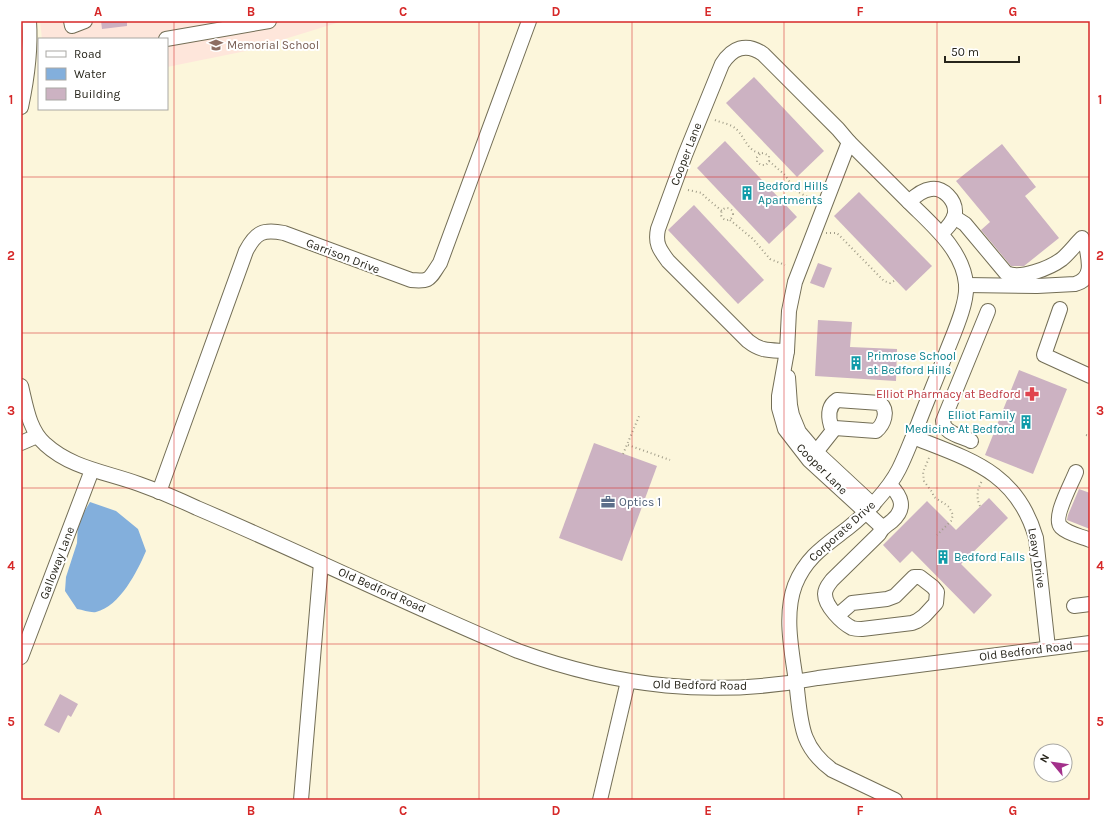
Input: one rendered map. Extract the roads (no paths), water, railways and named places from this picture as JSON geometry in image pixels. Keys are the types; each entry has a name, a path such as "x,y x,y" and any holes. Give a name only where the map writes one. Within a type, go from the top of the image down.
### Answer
{"street":[{"path":"21,107 27,69 34,42 29,21"},
{"path":"72,29 85,21"},
{"path":"168,39 269,21"},
{"name":"Garrison Drive","path":"159,492 251,240 260,233 272,231 284,233 411,280 424,281 431,276 440,263 529,21"},
{"name":"Cooper Lane","path":"787,351 762,350 748,341 668,261 658,246 656,238 685,155 722,64 731,52 738,49 751,48 763,54 909,202"},
{"name":"Cooper Lane","path":"849,142 795,282 789,311 787,351 790,405 792,415 799,432 816,452 870,508"},
{"path":"909,202 925,190 932,188 946,194 951,199 955,213 952,221 941,234"},
{"name":"Corporate Drive","path":"796,682 790,631 790,609 795,585 805,565 812,556 849,528 870,508 890,485 899,469 913,437 957,324 964,300 966,285 958,259 941,234 909,202"},
{"path":"954,216 965,224 1006,273 1011,275 1021,275 1044,268 1055,263 1084,242 1089,263 1084,279 1075,284 1037,286 966,285"},
{"path":"1060,309 1044,355 1090,376"},
{"path":"971,441 946,430 943,425 943,421 988,311"},
{"name":"Cooper Lane","path":"787,351 779,396 781,418 786,429 809,460 870,508"},
{"name":"Old Bedford Road","path":"21,386 29,419 37,436 45,444 65,458 80,466 159,492 518,651 551,663 585,672 628,681 660,685 723,688 796,682 1090,643"},
{"path":"816,452 835,428"},
{"path":"21,443 37,436"},
{"name":"Leavy Drive","path":"913,437 965,457 983,467 1006,483 1021,503 1032,522 1036,538 1048,648"},
{"name":"Galloway Lane","path":"21,657 92,470"},
{"path":"1076,472 1058,514 1058,523 1068,531 1090,540"},
{"path":"837,616 852,603 887,599 895,596 914,577 920,577 925,580 937,592 936,603 924,616 912,624 854,629 837,616 826,601 825,593 827,586 879,534 882,527 892,520 901,507 900,496 890,485"},
{"path":"870,508 882,527"},
{"path":"1058,523 1064,522 1090,532"},
{"path":"302,800 321,563"},
{"path":"1074,606 1090,604"},
{"path":"600,800 628,681"},
{"path":"796,682 804,735 814,755 832,770 876,796 895,800"}],"water":[{"path":"90,502 116,511 138,529 146,551 133,578 120,596 105,609 96,612 77,609 65,591 66,577 77,543 78,522"}],"place":[{"name":"Memorial School","path":"216,45"},
{"name":"Bedford Hills Apartments","path":"747,193"},
{"name":"Primrose School at Bedford Hills","path":"856,363"},
{"name":"Elliot Pharmacy at Bedford","path":"1032,394"},
{"name":"Elliot Family Medicine At Bedford","path":"1026,422"},
{"name":"Optics 1","path":"608,502"},
{"name":"Bedford Falls","path":"943,557"}]}
